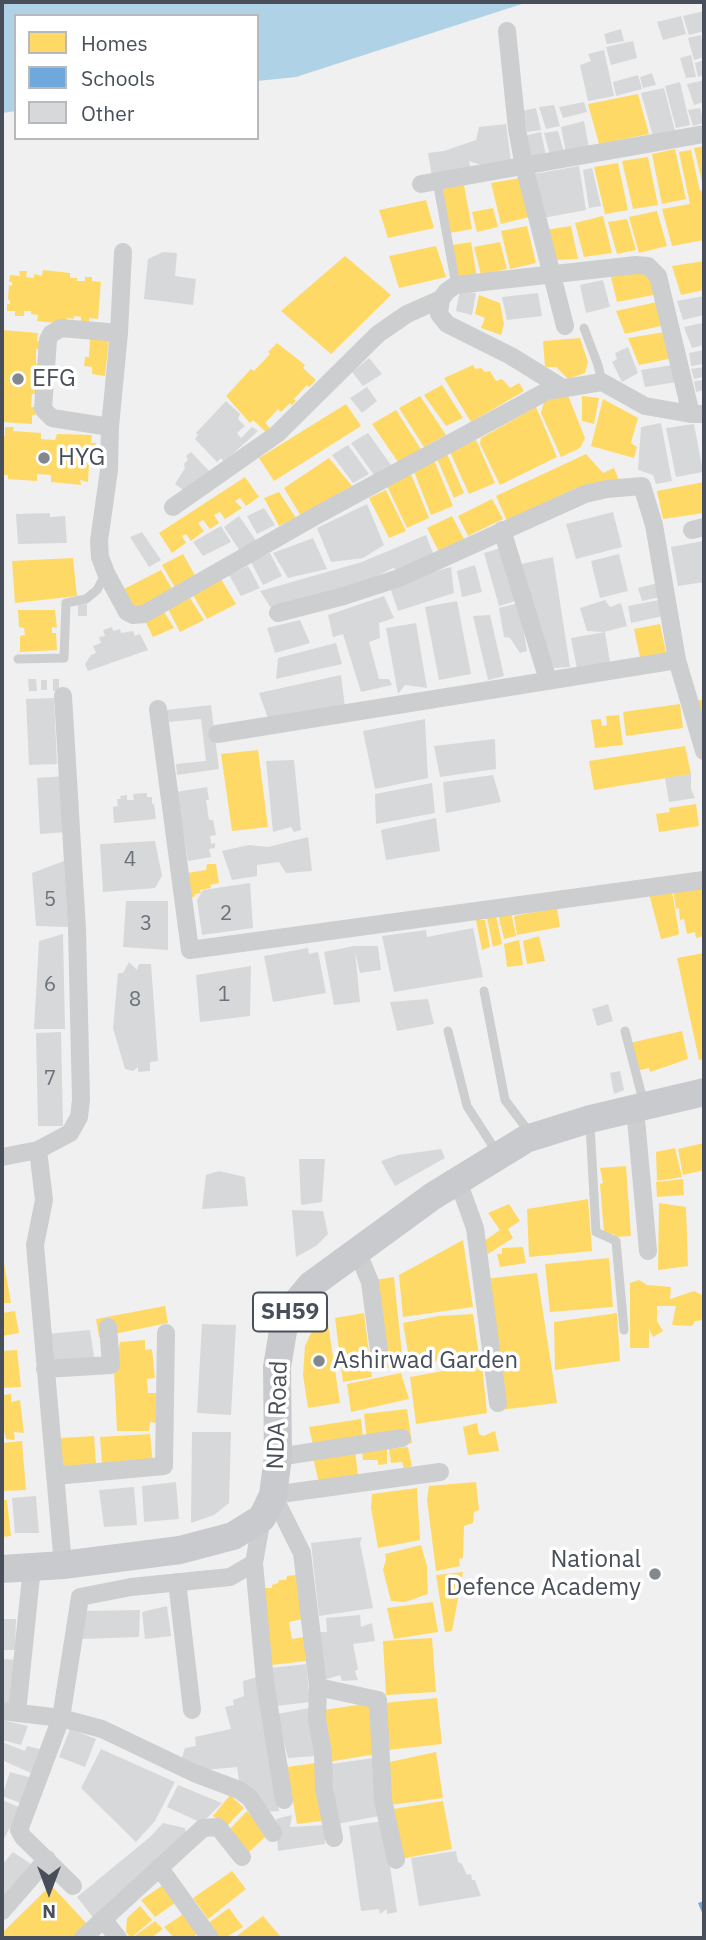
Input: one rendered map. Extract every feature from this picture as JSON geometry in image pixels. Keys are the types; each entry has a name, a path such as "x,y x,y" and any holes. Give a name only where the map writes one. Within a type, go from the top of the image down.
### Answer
{"main road":[{"name":"NDA Road","path":"267,1507 278,1457 277,1367 283,1331 291,1309 311,1285 433,1196 533,1137 590,1119 704,1092"},
{"path":"2,1569 63,1565 180,1550 233,1536 267,1507"}],"street":[{"path":"507,31 517,129 524,166 565,326"},
{"path":"429,183 704,134"},
{"path":"123,252 109,470 99,541 100,557 106,573 127,611 133,615 144,614 321,513 547,391 602,382 645,406 697,414 658,276 648,267 636,265 456,285 441,299 439,314 447,324 511,356 561,387"},
{"path":"173,508 277,434 378,334 407,314 441,299"},
{"path":"110,427 52,418 43,409 48,340 51,334 61,328 119,333"},
{"path":"278,613 399,578 586,494 642,486 654,525 677,660 704,751"},
{"path":"502,530 548,680"},
{"path":"217,734 677,660"},
{"path":"2,1157 38,1150 70,1133 79,1117 81,1100 77,929 63,696"},
{"path":"158,709 190,950 704,880"},
{"path":"639,1107 648,1251"},
{"path":"38,1150 44,1200 35,1245 63,1565"},
{"path":"458,1181 475,1228 498,1403"},
{"path":"357,1251 370,1282 380,1359"},
{"path":"45,1369 111,1365 108,1327"},
{"path":"55,1476 164,1466 166,1333"},
{"path":"278,1457 402,1437"},
{"path":"267,1507 440,1472"},
{"path":"267,1507 254,1563 265,1682 284,1800"},
{"path":"267,1507 302,1553 318,1687 317,1720 323,1752 324,1788 334,1838"},
{"path":"73,1886 19,1830 61,1718 80,1597 131,1587 230,1577 254,1563"},
{"path":"32,1567 9,1712 61,1718 102,1729 194,1773 239,1790 250,1798 273,1833"},
{"path":"177,1582 192,1710"},
{"path":"318,1687 378,1700 383,1800 396,1860"},
{"path":"83,1938 203,1828 218,1828 242,1857"},
{"path":"2,1911 47,1859"},
{"path":"159,1867 210,1938"},
{"path":"103,1919 118,1938"}],"lane":[{"path":"429,183 456,285"},
{"path":"584,328 602,382"},
{"path":"18,659 64,658 66,603 86,599 97,590 106,573"},
{"path":"484,991 505,1100 533,1137"},
{"path":"448,1031 467,1106 499,1156"},
{"path":"625,1031 639,1107"},
{"path":"590,1119 596,1232 616,1241 624,1330"}],"water":[{"path":"2,2 528,2 296,77 259,81 259,14 14,14 14,111 2,113"}],"building: Homes":[{"path":"638,94 649,134 599,144 588,104"},
{"path":"704,146 704,182 702,182 694,148"},
{"path":"675,149 686,199 662,204 652,154"},
{"path":"691,150 700,191 704,190 704,240 672,246 662,209 690,204 679,152"},
{"path":"648,157 658,205 633,209 622,161"},
{"path":"618,163 628,210 605,214 594,167"},
{"path":"520,178 529,217 501,224 491,183"},
{"path":"464,185 472,229 450,233 441,189"},
{"path":"426,200 434,228 388,238 379,210"},
{"path":"493,208 498,227 477,232 472,212"},
{"path":"657,211 667,246 639,253 629,217"},
{"path":"603,216 612,253 584,257 575,223"},
{"path":"627,219 636,250 617,254 608,222"},
{"path":"527,226 536,263 510,269 501,231"},
{"path":"571,226 578,259 553,260 545,230"},
{"path":"471,242 477,277 459,280 452,245"},
{"path":"500,242 507,269 481,275 474,247"},
{"path":"436,246 446,277 399,288 389,256"},
{"path":"345,256 391,295 331,354 281,311"},
{"path":"704,261 704,290 681,295 672,266"},
{"path":"43,270 70,273 70,278 77,278 77,281 92,277 92,281 101,282 98,319 89,318 89,322 81,322 81,317 74,316 74,319 67,318 66,324 37,321 38,315 31,314 31,311 24,311 24,316 15,316 15,311 7,311 7,304 10,304 9,285 12,286 12,282 9,282 10,275 20,276 19,271 27,271 26,277 34,278 34,274 42,276"},
{"path":"650,270 658,294 617,302 611,277"},
{"path":"479,295 500,303 504,324 501,335 481,328 485,318 475,314"},
{"path":"657,302 665,325 625,334 616,311"},
{"name":"EFG","path":"2,330 38,333 37,341 42,342 42,349 36,349 36,364 41,364 40,372 35,373 32,385 38,385 37,394 32,394 31,407 36,407 32,424 2,422"},
{"path":"665,332 673,358 639,365 628,338"},
{"path":"90,338 109,340 105,376 92,374 92,367 84,366 85,357 89,357"},
{"path":"580,338 588,362 585,373 568,379 556,367 545,367 543,341"},
{"path":"277,343 305,365 303,368 316,380 309,387 307,385 292,405 290,403 281,412 278,409 265,423 270,428 266,432 253,420 250,423 226,396 251,369 254,371"},
{"path":"473,365 475,369 490,371 496,381 502,379 510,388 519,383 524,391 471,422 444,378"},
{"path":"442,385 463,418 446,426 424,395"},
{"path":"567,393 585,438 580,448 561,457 541,413 544,402"},
{"path":"420,396 446,435 424,447 399,408"},
{"path":"582,396 599,398 594,424 582,421"},
{"path":"603,399 638,418 631,443 637,447 634,458 591,446"},
{"path":"346,404 361,426 274,481 259,458"},
{"path":"536,407 557,457 500,485 480,444 481,438"},
{"path":"396,410 422,451 398,462 372,424"},
{"name":"HYG","path":"5,427 14,427 13,431 41,433 41,439 55,440 57,434 92,435 91,443 96,443 95,451 90,450 90,454 86,454 85,462 89,463 88,482 80,480 81,485 51,482 51,475 37,474 37,481 8,479 8,475 2,475 2,437 5,436"},
{"path":"476,440 495,483 469,494 450,452"},
{"path":"447,454 464,493 454,498 437,459"},
{"path":"586,454 603,473 614,468 619,480 579,493 576,488 507,521 496,496"},
{"path":"329,458 352,486 301,516 284,488"},
{"path":"434,460 453,506 431,515 413,469"},
{"path":"411,474 429,518 407,528 386,484"},
{"path":"245,477 259,497 246,506 240,498 235,501 242,508 225,519 220,512 214,515 219,523 210,529 203,520 198,523 204,531 191,541 186,534 182,536 186,543 172,553 159,533"},
{"path":"704,482 704,513 663,519 657,491"},
{"path":"386,490 406,531 389,538 369,498"},
{"path":"279,492 296,518 279,526 264,498"},
{"path":"492,499 503,519 468,536 458,516"},
{"path":"452,516 465,541 439,552 427,528"},
{"path":"183,554 197,579 177,591 162,565"},
{"path":"73,558 77,596 15,603 12,561"},
{"path":"161,570 174,592 135,612 122,590"},
{"path":"221,579 236,604 207,619 193,595"},
{"path":"190,598 204,620 180,632 168,609"},
{"path":"18,610 55,610 57,628 52,627 52,633 56,633 57,650 20,652 20,636 25,635 24,628 19,627"},
{"path":"163,610 174,628 153,637 144,619"},
{"path":"660,624 667,657 641,662 634,629"},
{"path":"704,699 704,720 702,720 697,701"},
{"path":"680,704 683,728 626,736 623,712"},
{"path":"619,715 623,745 595,748 591,720 601,719 602,726 607,725 606,716"},
{"path":"685,746 691,774 594,790 589,761"},
{"path":"258,750 268,827 232,831 221,754"},
{"path":"696,804 699,826 659,832 656,814 670,812 669,808"},
{"path":"207,864 216,864 219,883 187,898 187,873 206,870"},
{"path":"704,883 704,936 696,938 695,932 687,934 684,919 680,920 673,889"},
{"path":"671,885 679,933 661,939 648,890"},
{"path":"557,908 560,927 517,935 514,916"},
{"path":"511,912 516,936 504,939 498,914"},
{"path":"496,916 502,944 493,947 487,918"},
{"path":"476,920 485,920 490,947 482,950"},
{"path":"539,936 545,961 527,964 523,941"},
{"path":"519,940 523,965 507,967 504,944"},
{"path":"704,953 704,1059 699,1060 677,958"},
{"path":"682,1031 688,1059 650,1072 649,1068 637,1071 630,1043"},
{"path":"704,1143 704,1170 683,1175 678,1149"},
{"path":"675,1148 682,1177 657,1181 656,1152"},
{"path":"626,1166 631,1236 614,1237 614,1234 604,1234 600,1168"},
{"path":"683,1179 684,1195 657,1197 656,1182"},
{"path":"588,1199 592,1251 529,1257 527,1209"},
{"path":"659,1203 686,1207 688,1266 658,1270"},
{"path":"509,1204 520,1221 508,1229 513,1238 488,1254 480,1244 500,1230 488,1213"},
{"path":"463,1240 473,1307 403,1317 399,1275"},
{"path":"523,1247 526,1263 500,1267 497,1254 502,1254 502,1248"},
{"path":"609,1258 613,1307 550,1312 545,1264"},
{"path":"4,1263 11,1303 2,1303"},
{"path":"537,1273 557,1403 500,1410 485,1279"},
{"path":"394,1277 403,1364 382,1369 374,1280"},
{"path":"639,1280 647,1285 671,1287 670,1299 694,1291 704,1296 704,1320 695,1321 692,1326 672,1325 676,1306 657,1306 657,1321 663,1331 653,1337 649,1329 649,1348 630,1348 630,1283"},
{"path":"165,1306 168,1323 99,1337 96,1319"},
{"path":"15,1311 19,1333 2,1336 2,1313"},
{"path":"364,1313 372,1377 343,1382 335,1318"},
{"path":"617,1313 620,1361 555,1370 554,1322"},
{"path":"473,1314 479,1356 410,1365 403,1323 438,1316"},
{"name":"Ashirwad Garden","path":"327,1317 340,1403 308,1408 303,1375 305,1346 317,1320"},
{"path":"145,1340 145,1350 152,1349 155,1378 147,1379 148,1393 156,1393 157,1423 150,1422 149,1431 117,1431 113,1351 118,1352 120,1342"},
{"path":"17,1350 21,1387 2,1388 2,1351"},
{"path":"482,1364 487,1413 416,1424 410,1377"},
{"path":"401,1373 409,1399 351,1412 347,1384"},
{"path":"11,1394 11,1402 20,1400 24,1433 14,1432 15,1440 6,1439 2,1428 2,1395"},
{"path":"407,1409 412,1443 368,1450 364,1414"},
{"path":"361,1419 364,1448 315,1454 309,1427"},
{"path":"477,1423 479,1434 483,1436 495,1431 499,1451 468,1455 463,1427"},
{"path":"150,1434 154,1475 103,1477 100,1437"},
{"path":"94,1436 97,1477 48,1480 44,1439"},
{"path":"22,1441 26,1490 2,1491 2,1443"},
{"path":"408,1447 412,1466 404,1469 402,1462 391,1463 389,1449"},
{"path":"387,1449 387,1464 378,1465 378,1460 363,1460 362,1451"},
{"path":"355,1450 359,1483 320,1488 313,1457"},
{"path":"476,1482 479,1510 474,1512 473,1523 464,1526 463,1558 459,1559 460,1566 436,1571 427,1500 429,1486"},
{"path":"417,1488 420,1540 378,1548 371,1508 372,1494"},
{"path":"2,1500 7,1500 11,1536 2,1537"},
{"path":"421,1545 427,1566 428,1594 405,1602 391,1601 383,1570 385,1554"},
{"path":"463,1572 452,1631 445,1632 436,1575"},
{"path":"296,1575 302,1619 289,1622 292,1639 304,1637 306,1661 272,1665 261,1588 272,1588 279,1580"},
{"path":"433,1602 438,1632 394,1639 387,1608"},
{"path":"432,1638 436,1692 386,1695 383,1641"},
{"path":"437,1698 442,1744 388,1750 383,1703"},
{"path":"371,1703 376,1754 328,1762 323,1710"},
{"path":"436,1752 443,1798 390,1805 385,1763"},
{"path":"316,1763 322,1821 297,1824 287,1767"},
{"path":"230,1795 244,1808 226,1827 213,1816"},
{"path":"443,1801 452,1849 396,1860 393,1809"},
{"path":"247,1811 267,1835 246,1855 228,1831"},
{"path":"232,1871 246,1889 208,1919 193,1898"},
{"path":"51,1885 88,1925 74,1938 2,1938 2,1933"},
{"path":"163,1885 175,1903 155,1917 141,1900"},
{"path":"140,1906 152,1920 131,1938 126,1932 127,1918"},
{"path":"229,1908 243,1927 225,1938 219,1938 207,1924"},
{"path":"185,1913 200,1932 192,1938 174,1938 164,1927"},
{"path":"263,1916 280,1936 234,1938"},
{"path":"155,1921 163,1929 151,1938 132,1938"}],"building: Schools":[{"path":"704,1901 704,1917 698,1903"}],"building: Other":[{"path":"704,11 704,31 689,35 683,16"},
{"path":"681,16 686,34 663,40 657,22"},
{"path":"621,29 624,41 607,44 604,34"},
{"path":"701,35 704,57 694,60 688,38"},
{"path":"633,41 637,58 611,65 606,47"},
{"path":"604,50 614,96 588,101 580,65 591,61 588,54"},
{"path":"691,55 696,77 686,78 680,58"},
{"path":"704,60 704,75 698,77 695,63"},
{"path":"652,73 656,85 643,88 640,77"},
{"path":"638,75 642,89 616,96 613,82"},
{"path":"704,80 704,102 694,105 687,84"},
{"path":"680,82 690,125 676,128 665,86"},
{"path":"664,88 675,131 653,136 641,93"},
{"path":"584,102 587,112 563,118 559,107"},
{"path":"554,105 560,126 546,129 539,107"},
{"path":"536,108 541,130 527,132 522,111"},
{"path":"700,108 704,123 693,126 688,110"},
{"path":"584,121 589,148 566,152 561,127"},
{"path":"506,124 511,162 484,166 469,161 471,171 432,177 428,153 444,151 476,140 479,127"},
{"path":"558,131 564,152 550,155 544,133"},
{"path":"541,132 546,156 528,159 524,136"},
{"path":"579,166 586,210 543,218 534,174"},
{"path":"592,168 601,206 589,208 583,170"},
{"path":"163,252 177,253 175,276 196,279 193,305 144,299 148,259"},
{"path":"603,280 610,307 586,313 580,285"},
{"path":"460,291 476,293 472,315 456,311"},
{"path":"538,293 542,316 507,320 502,297"},
{"path":"704,296 704,315 683,320 677,301"},
{"path":"702,323 704,345 692,348 684,327"},
{"path":"628,347 638,373 622,382 612,362 617,359 615,353"},
{"path":"704,350 704,364 691,366 689,353"},
{"path":"369,358 382,374 363,386 352,372"},
{"path":"672,365 677,382 645,387 641,370"},
{"path":"704,367 704,377 694,379 691,369"},
{"path":"704,380 704,390 696,392 694,381"},
{"path":"367,387 377,401 362,413 350,398"},
{"path":"226,401 240,414 238,419 245,426 237,433 241,438 252,427 258,431 224,462 221,458 217,462 195,439 198,435 196,433"},
{"path":"661,423 672,481 656,484 653,475 638,470 641,427"},
{"path":"694,424 703,472 676,477 666,428"},
{"path":"368,433 391,465 374,475 351,443"},
{"path":"348,445 369,474 353,483 332,455"},
{"path":"191,452 210,472 186,492 175,484 185,468 184,464 188,460 186,456"},
{"path":"367,504 384,545 363,558 331,562 317,528"},
{"path":"264,508 275,525 257,534 247,516"},
{"path":"613,512 622,547 576,559 566,524"},
{"path":"50,513 50,517 65,516 67,543 18,544 16,514"},
{"path":"239,516 259,545 242,554 224,527"},
{"path":"221,526 231,542 203,556 193,542"},
{"path":"142,532 161,560 149,567 130,537"},
{"path":"426,535 434,556 401,573 393,568 369,580 273,611 260,591 362,562"},
{"path":"313,538 327,569 288,578 273,553"},
{"path":"703,541 704,582 678,586 671,547"},
{"path":"504,547 519,600 499,606 484,553"},
{"path":"270,553 282,576 263,585 251,562"},
{"path":"619,554 628,591 600,598 591,561"},
{"path":"553,557 570,667 554,668 517,565"},
{"path":"475,565 482,592 462,597 457,571"},
{"path":"248,566 260,588 241,596 229,575"},
{"path":"451,567 454,593 398,611 389,584"},
{"path":"658,583 660,597 642,601 638,588"},
{"path":"384,596 394,618 379,623 380,638 369,642 379,679 389,679 392,685 361,692 343,634 333,637 328,615"},
{"path":"605,600 610,607 621,603 627,626 604,632 587,631 580,608"},
{"path":"659,600 663,616 631,623 628,606"},
{"path":"457,601 471,674 439,680 425,607"},
{"path":"519,603 527,651 520,653 510,638 504,637 499,608"},
{"path":"87,604 87,616 78,616 78,605"},
{"path":"490,615 504,676 488,680 473,616"},
{"path":"300,620 310,643 275,653 267,628"},
{"path":"416,623 427,688 405,685 398,694 386,628"},
{"path":"112,627 113,631 120,629 121,633 133,631 135,636 140,634 148,650 88,671 85,664 91,655 96,653 93,646 101,643 99,637 105,636 103,630"},
{"path":"605,632 610,662 577,669 571,638"},
{"path":"336,643 342,664 276,679 278,658"},
{"path":"341,675 345,707 269,721 259,693"},
{"path":"28,679 36,679 37,691 29,691"},
{"path":"53,679 59,679 59,691 53,691"},
{"path":"41,680 47,680 47,690 41,690"},
{"path":"54,698 57,764 29,765 26,699"},
{"path":"211,705 219,769 177,775 176,764 206,761 201,719 168,722 166,710"},
{"path":"425,719 428,778 375,789 363,731"},
{"path":"495,739 496,769 440,777 434,746"},
{"path":"294,760 301,830 294,832 291,827 273,832 266,761"},
{"path":"691,774 691,789 695,798 669,802 665,778"},
{"path":"493,775 501,802 446,813 443,782"},
{"path":"65,776 68,832 40,834 37,778"},
{"path":"432,783 435,813 376,824 375,794"},
{"path":"207,787 209,820 213,820 216,835 210,836 211,844 215,843 215,848 209,849 211,857 188,861 176,792"},
{"path":"147,793 147,797 152,797 156,819 114,823 113,807 118,806 117,799 121,799 120,796 127,795 127,800 134,800 133,794"},
{"path":"436,818 440,851 386,860 381,830"},
{"path":"308,837 312,871 286,873 279,862 257,865 257,876 232,880 222,851 249,845 268,847"},
{"path":"155,841 162,876 155,888 103,892 100,844"},
{"path":"64,861 68,927 36,926 32,873"},
{"path":"250,883 253,928 202,935 197,900 203,890"},
{"path":"126,901 168,901 168,950 123,947"},
{"path":"473,928 483,977 394,992 382,936 426,930 427,937"},
{"path":"63,934 65,1029 34,1029 39,941"},
{"path":"354,946 378,946 381,970 360,973 355,951 360,1002 334,1005 324,952"},
{"path":"308,948 309,954 318,952 326,993 273,1002 264,956"},
{"path":"129,962 137,970 139,964 151,964 158,1061 150,1062 150,1071 138,1072 138,1067 133,1071 125,1069 113,1028 118,973 123,973"},
{"path":"251,966 250,1016 200,1022 196,975"},
{"path":"428,999 434,1024 397,1031 390,1002"},
{"path":"608,1004 613,1021 597,1026 592,1009"},
{"path":"61,1032 63,1126 38,1126 36,1033"},
{"path":"620,1071 624,1090 614,1094 610,1073"},
{"path":"441,1149 445,1158 395,1186 381,1161 398,1155"},
{"path":"299,1159 325,1159 322,1202 301,1205"},
{"path":"219,1171 245,1177 248,1206 202,1209 206,1175"},
{"path":"292,1210 323,1211 328,1234 316,1246 296,1257"},
{"path":"202,1324 236,1325 231,1415 197,1413"},
{"path":"90,1330 96,1370 50,1373 46,1334"},
{"path":"192,1432 231,1432 229,1503 214,1515 191,1523"},
{"path":"176,1482 179,1519 144,1522 142,1486"},
{"path":"134,1487 137,1525 104,1527 99,1490"},
{"path":"36,1496 39,1533 15,1533 12,1498"},
{"path":"362,1537 360,1543 373,1608 319,1616 311,1543"},
{"path":"167,1606 171,1636 145,1639 142,1612"},
{"path":"140,1610 139,1637 81,1639 84,1611"},
{"path":"360,1615 361,1627 372,1623 375,1641 353,1644 358,1680 342,1681 340,1675 324,1680 319,1632 327,1632 326,1618"},
{"path":"2,1619 16,1619 15,1650 2,1650"},
{"path":"2,1659 17,1660 11,1707 2,1705"},
{"path":"306,1664 310,1702 276,1706 271,1668"},
{"path":"261,1676 279,1811 267,1812 259,1795 250,1795 240,1788 237,1767 204,1770 181,1761 185,1748 196,1746 195,1737 231,1729 225,1707 234,1705 233,1700 244,1696 243,1681"},
{"path":"309,1708 315,1756 288,1758 277,1714"},
{"path":"2,1720 28,1726 21,1745 2,1740"},
{"path":"70,1729 96,1739 85,1767 59,1757"},
{"path":"2,1742 25,1751 27,1746 44,1750 33,1774 2,1760"},
{"path":"101,1749 175,1782 155,1821 136,1842 81,1788"},
{"path":"374,1758 379,1816 337,1824 331,1764"},
{"path":"10,1772 32,1778 23,1804 2,1796"},
{"path":"178,1785 222,1803 202,1823 167,1807"},
{"path":"2,1800 21,1808 2,1842"},
{"path":"292,1815 290,1827 325,1825 325,1844 278,1851 276,1819"},
{"path":"383,1821 397,1912 387,1914 387,1909 380,1914 379,1909 361,1911 349,1826"},
{"path":"163,1823 185,1828 186,1837 95,1920 77,1897 150,1837"},
{"path":"456,1851 458,1862 462,1864 467,1875 471,1874 481,1896 419,1906 411,1858"},
{"path":"13,1852 31,1864 2,1899 2,1865"}],"place":[{"name":"EFG","path":"18,379"},
{"name":"HYG","path":"44,458"},
{"name":"Ashirwad Garden","path":"319,1361"},
{"name":"National Defence Academy","path":"655,1574"}]}
